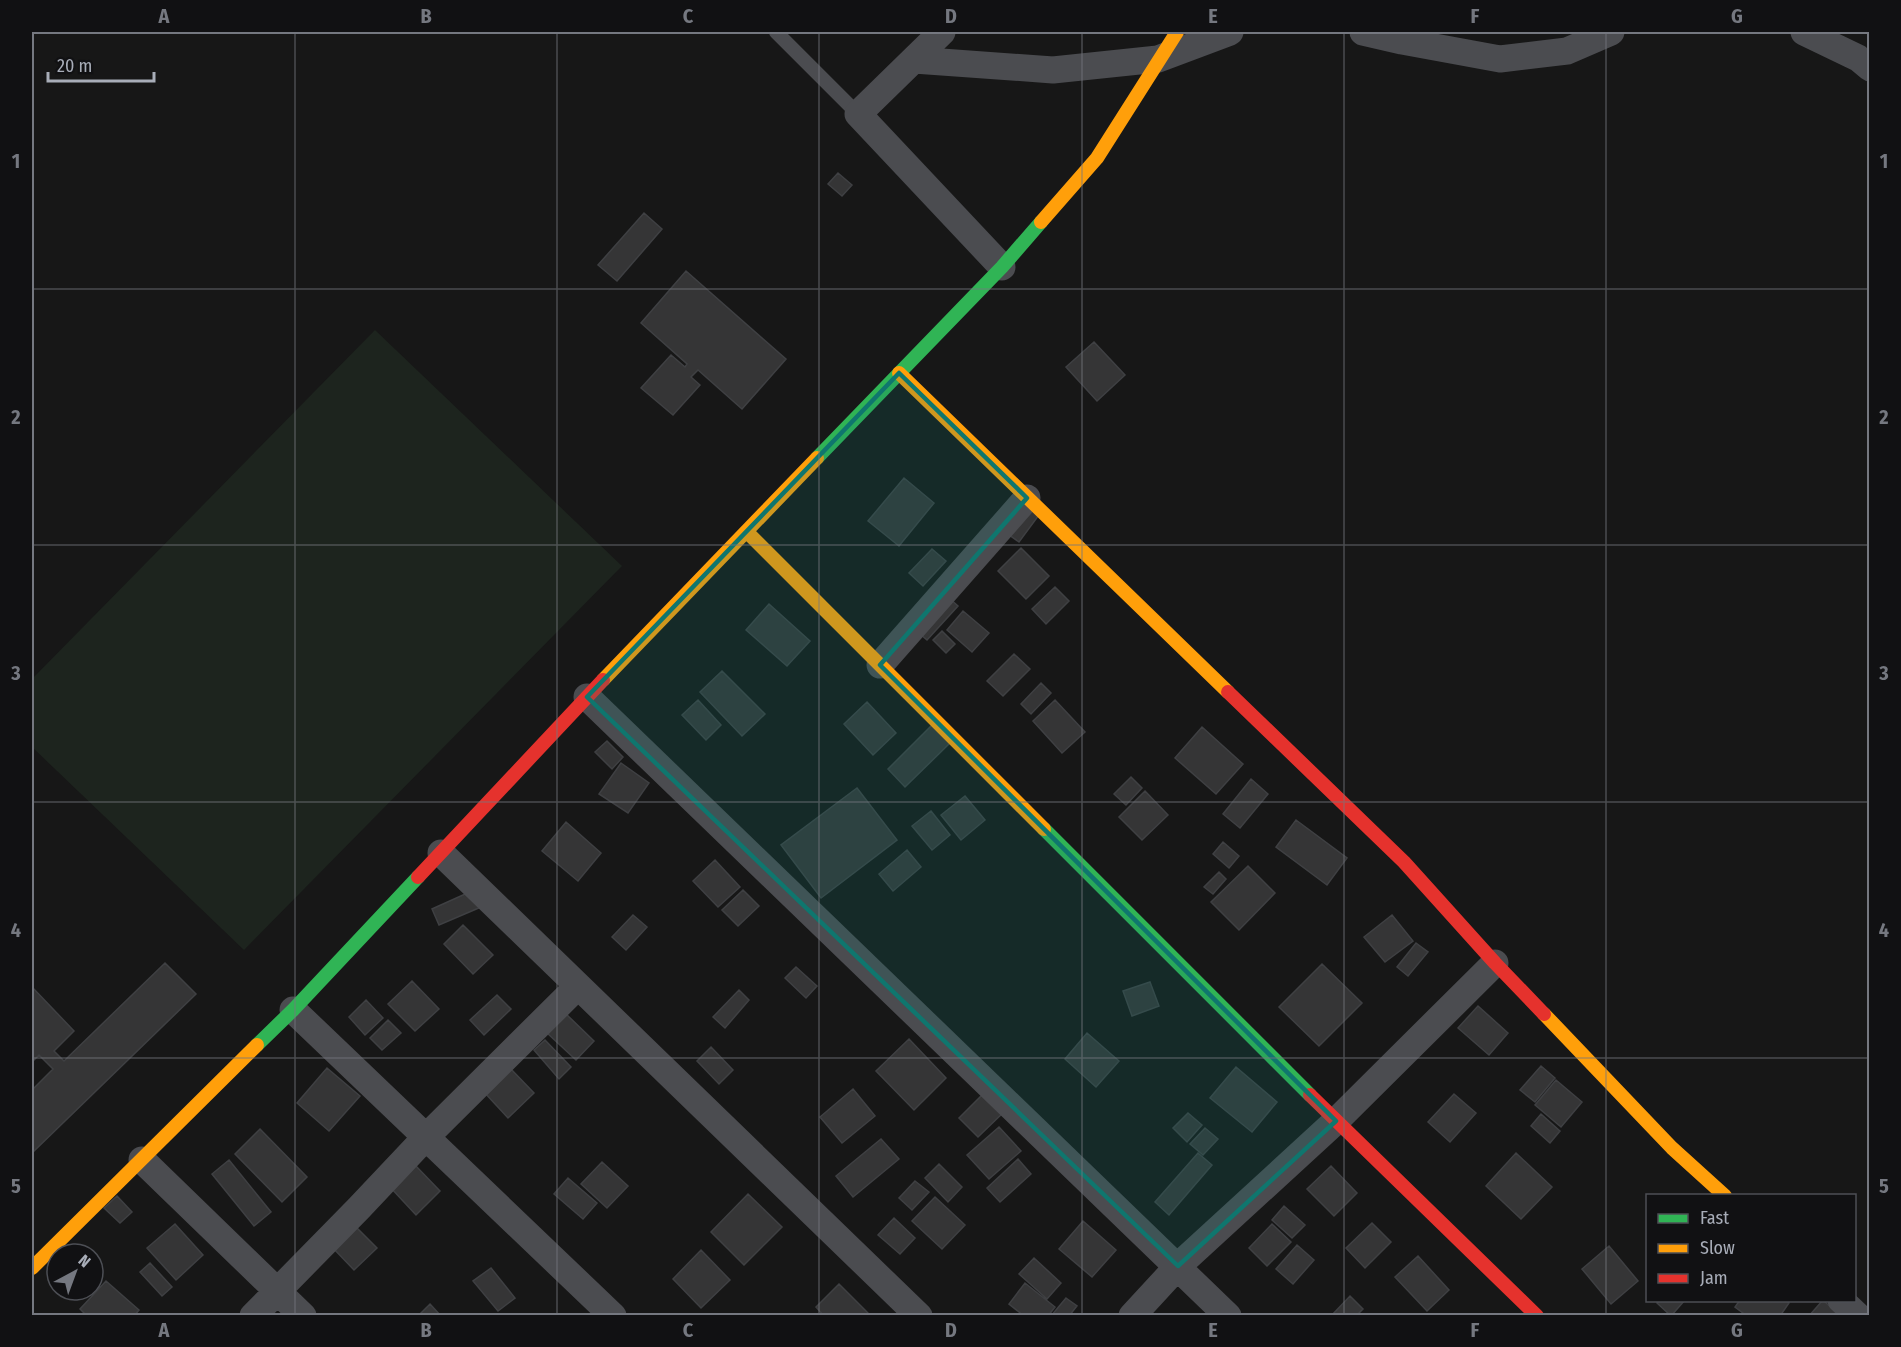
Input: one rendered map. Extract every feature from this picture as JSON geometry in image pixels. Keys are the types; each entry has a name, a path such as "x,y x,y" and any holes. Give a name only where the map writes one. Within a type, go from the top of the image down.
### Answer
{"street":[{"path":"942,32 858,114 1002,267"},
{"path":"32,1268 293,1010 587,697 1002,267 1097,158 1177,32"},
{"path":"914,60 1053,70 1158,59 1230,32"},
{"path":"1363,32 1500,59 1567,51 1611,32"},
{"path":"1804,32 1866,60"},
{"path":"899,374 1404,862 1495,963 1672,1148 1723,1194"},
{"path":"880,664 1027,498"},
{"path":"747,532 1336,1121 1537,1316"},
{"path":"587,697 1228,1316"},
{"path":"441,853 919,1316"},
{"path":"1132,1316 1178,1266 1336,1121 1495,963"},
{"path":"254,1316 426,1137 578,986"},
{"path":"293,1010 613,1316"},
{"path":"142,1160 303,1316"},
{"path":"1844,1302 1858,1316"}],"lane":[{"path":"776,32 858,114"}],"highlighted area":[{"path":"899,373 1027,498 880,665 1336,1121 1178,1266 587,697"}],"shaded area":[{"path":"375,330 622,566 244,950 32,747 32,679"}],"building":[{"path":"838,173 852,185 842,196 828,184"},
{"path":"644,213 662,229 617,281 598,265"},
{"path":"686,271 786,359 742,409 698,370 691,377 700,385 673,415 641,388 671,355 685,367 687,364 641,323"},
{"path":"1094,342 1125,375 1097,401 1066,367"},
{"path":"904,478 934,503 899,546 868,521"},
{"path":"1025,505 1039,515 1019,542 1005,532"},
{"path":"1021,548 1049,576 1026,599 998,571"},
{"path":"932,549 946,561 923,586 909,573"},
{"path":"1055,587 1069,601 1046,624 1032,609"},
{"path":"938,588 958,606 927,640 907,623"},
{"path":"769,604 810,641 787,666 746,630"},
{"path":"963,611 989,633 972,652 947,630"},
{"path":"942,631 955,644 946,653 933,640"},
{"path":"1014,654 1030,669 1003,696 987,681"},
{"path":"722,671 765,714 742,736 700,692"},
{"path":"1041,683 1051,693 1031,714 1021,704"},
{"path":"698,700 721,725 706,740 682,715"},
{"path":"1055,700 1085,732 1062,753 1033,721"},
{"path":"867,702 896,733 873,755 844,724"},
{"path":"933,724 951,742 905,787 888,769"},
{"path":"1202,727 1243,764 1216,794 1175,758"},
{"path":"607,741 623,757 612,769 595,752"},
{"path":"621,763 649,783 628,813 599,794"},
{"path":"1131,777 1142,788 1126,805 1114,794"},
{"path":"1251,779 1268,794 1240,828 1223,814"},
{"path":"857,788 897,840 821,898 781,845"},
{"path":"1145,791 1168,815 1142,840 1119,817"},
{"path":"965,796 985,820 961,840 941,815"},
{"path":"931,811 950,835 932,850 912,826"},
{"path":"1296,820 1347,858 1327,885 1276,847"},
{"path":"566,822 601,853 578,881 542,851"},
{"path":"1223,842 1239,856 1229,868 1213,854"},
{"path":"907,850 921,867 893,891 879,874"},
{"path":"715,860 740,887 718,907 693,881"},
{"path":"1248,866 1275,893 1239,930 1211,902"},
{"path":"1219,872 1226,879 1213,894 1204,887"},
{"path":"474,890 481,907 439,925 432,909"},
{"path":"743,890 759,906 738,926 722,910"},
{"path":"633,915 647,927 626,950 612,937"},
{"path":"1392,915 1413,941 1385,962 1364,937"},
{"path":"463,925 493,955 473,974 444,944"},
{"path":"1416,943 1428,952 1408,976 1397,967"},
{"path":"165,963 196,994 32,1153 32,1090 53,1069 39,1055 32,1062 32,989 74,1031 54,1051 64,1061"},
{"path":"1322,964 1362,1003 1319,1046 1279,1007"},
{"path":"796,967 817,986 806,998 785,978"},
{"path":"412,981 439,1009 415,1031 388,1004"},
{"path":"1150,982 1159,1006 1132,1016 1123,991"},
{"path":"739,990 749,1000 725,1028 713,1017"},
{"path":"497,995 511,1009 484,1035 470,1020"},
{"path":"366,1000 383,1018 365,1035 349,1017"},
{"path":"1478,1006 1508,1033 1489,1055 1458,1028"},
{"path":"565,1013 594,1041 576,1060 546,1032"},
{"path":"388,1020 401,1033 382,1050 370,1038"},
{"path":"1087,1033 1119,1061 1096,1087 1065,1059"},
{"path":"909,1039 946,1078 914,1110 876,1071"},
{"path":"545,1040 571,1067 559,1079 534,1050"},
{"path":"711,1047 733,1070 719,1084 697,1061"},
{"path":"1541,1066 1555,1078 1535,1102 1520,1090"},
{"path":"509,1067 534,1093 508,1118 484,1092"},
{"path":"1236,1067 1277,1102 1252,1132 1210,1098"},
{"path":"327,1068 360,1096 329,1131 297,1103"},
{"path":"1556,1080 1582,1102 1561,1127 1535,1105"},
{"path":"853,1089 875,1116 842,1143 820,1117"},
{"path":"988,1089 1008,1108 978,1137 959,1118"},
{"path":"1454,1094 1476,1113 1450,1142 1428,1122"},
{"path":"1188,1113 1202,1125 1187,1142 1173,1128"},
{"path":"1541,1114 1560,1131 1550,1143 1531,1126"},
{"path":"999,1127 1021,1151 989,1179 967,1155"},
{"path":"1205,1128 1218,1139 1203,1155 1190,1144"},
{"path":"260,1129 307,1177 282,1202 235,1154"},
{"path":"881,1139 899,1159 853,1197 836,1176"},
{"path":"1198,1153 1212,1165 1169,1215 1155,1202"},
{"path":"1516,1153 1552,1187 1521,1219 1486,1186"},
{"path":"1018,1159 1031,1174 1000,1202 987,1188"},
{"path":"229,1160 271,1212 254,1226 212,1174"},
{"path":"602,1162 628,1186 607,1208 581,1184"},
{"path":"414,1164 440,1191 416,1215 390,1187"},
{"path":"939,1164 962,1187 948,1202 925,1178"},
{"path":"1331,1166 1357,1193 1334,1216 1307,1189"},
{"path":"568,1178 597,1203 583,1219 554,1194"},
{"path":"915,1181 929,1192 912,1210 899,1198"},
{"path":"748,1194 782,1227 744,1265 711,1232"},
{"path":"117,1196 132,1212 120,1223 104,1208"},
{"path":"935,1197 965,1225 942,1249 912,1221"},
{"path":"1284,1206 1305,1225 1292,1238 1272,1220"},
{"path":"894,1218 915,1238 900,1254 878,1235"},
{"path":"1083,1221 1116,1250 1092,1277 1059,1249"},
{"path":"1372,1223 1391,1242 1365,1268 1346,1248"},
{"path":"175,1224 203,1255 176,1280 147,1248"},
{"path":"1272,1224 1291,1242 1267,1266 1249,1248"},
{"path":"354,1225 377,1248 354,1270 332,1247"},
{"path":"1297,1245 1314,1260 1293,1284 1276,1269"},
{"path":"1609,1246 1638,1281 1611,1304 1582,1269"},
{"path":"701,1250 730,1280 701,1308 673,1279"},
{"path":"1418,1256 1449,1290 1427,1311 1395,1277"},
{"path":"1034,1258 1061,1283 1047,1299 1019,1274"},
{"path":"150,1263 172,1287 162,1296 140,1272"},
{"path":"491,1268 515,1298 498,1311 473,1281"},
{"path":"105,1282 139,1310 134,1316 87,1316 80,1309 86,1302 105,1302"},
{"path":"1025,1283 1055,1307 1048,1316 1024,1316 1009,1304"},
{"path":"839,1284 870,1316 824,1316 816,1307"},
{"path":"1350,1296 1363,1309 1356,1316 1331,1316"},
{"path":"1066,1298 1077,1306 1069,1316 1051,1316"},
{"path":"1658,1302 1683,1302 1671,1316"},
{"path":"1739,1302 1789,1303 1780,1316 1747,1316 1735,1307"},
{"path":"1821,1302 1825,1302 1838,1314 1809,1316"},
{"path":"430,1304 441,1316 418,1316"}],"traffic: fast":[{"path":"817,458 1002,267 1041,222"},
{"path":"1044,829 1310,1095"},
{"path":"257,1045 418,877"}],"traffic: slow":[{"path":"1041,222 1097,158 1177,32"},
{"path":"899,373 1228,692"},
{"path":"603,680 817,458"},
{"path":"747,532 1044,829"},
{"path":"1544,1014 1672,1148 1723,1194"},
{"path":"32,1268 257,1045"}],"traffic: jam":[{"path":"418,877 603,680"},
{"path":"1228,692 1404,862 1544,1014"},
{"path":"1310,1095 1537,1316"}]}
